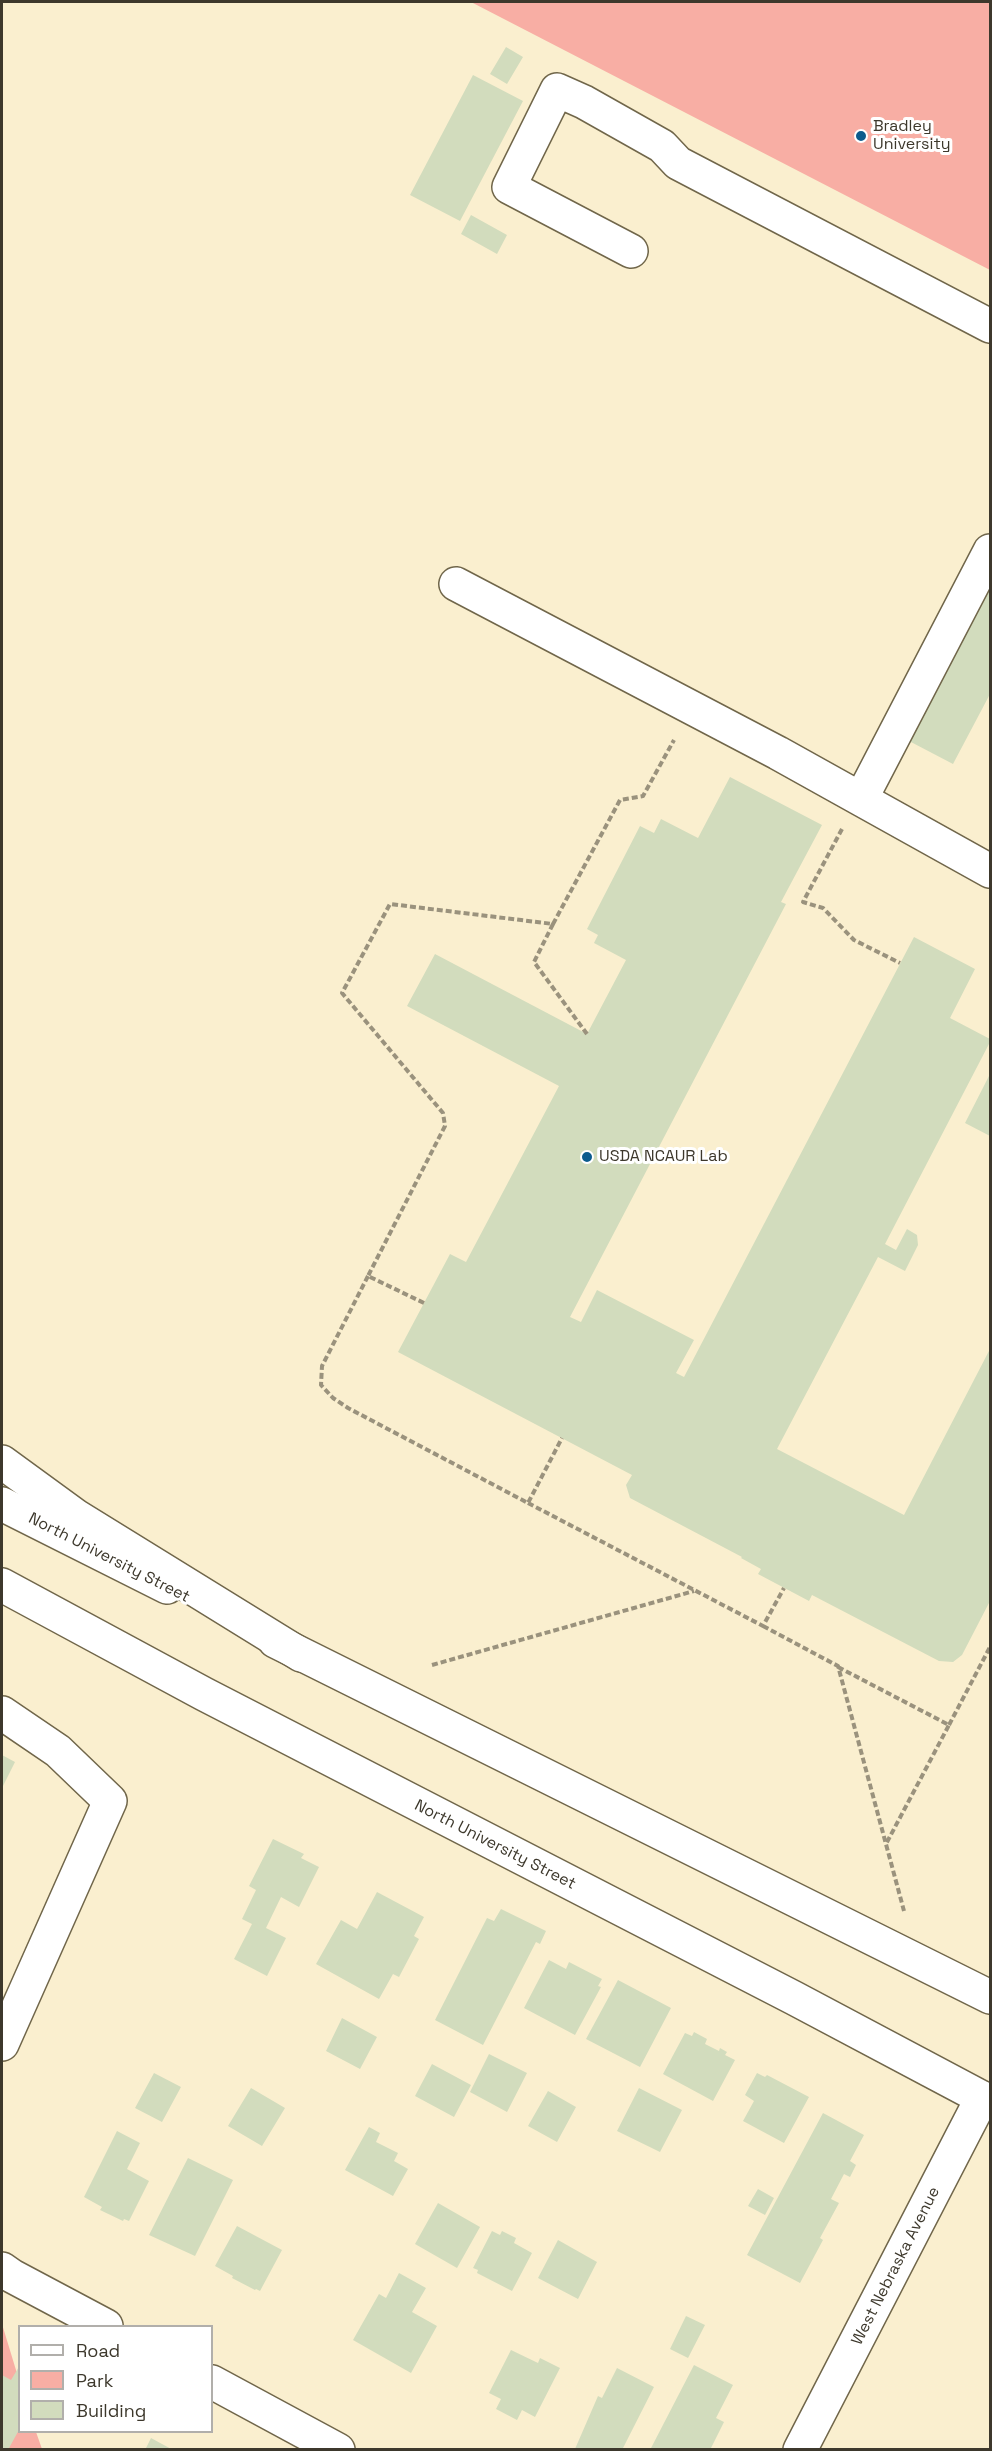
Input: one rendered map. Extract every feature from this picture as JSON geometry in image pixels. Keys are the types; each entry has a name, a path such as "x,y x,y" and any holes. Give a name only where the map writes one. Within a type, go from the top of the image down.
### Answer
{"main road":[{"path":"632,252 509,187 557,90 584,102 662,146 678,164 990,326"},
{"path":"861,799 990,551"},
{"path":"456,584 692,708 990,871"},
{"path":"2,1462 76,1516 301,1655"},
{"name":"North University Street","path":"2,1504 990,1997"},
{"name":"North University Street","path":"2,1585 204,1694 794,1998 987,2094"},
{"path":"2,1713 58,1751 110,1801 2,2044"},
{"name":"West Nebraska Avenue","path":"800,2450 987,2094"},
{"path":"2,2269 104,2325"},
{"path":"213,2383 338,2450"}],"path":[{"path":"587,1034 534,962 620,800 643,796 692,708"},
{"path":"674,739 684,744"},
{"path":"834,822 843,827 803,902 823,908 854,940 900,963"},
{"path":"553,924 390,904 342,993 443,1113 445,1126 322,1366 321,1386 348,1408 949,1725"},
{"path":"368,1276 424,1303"},
{"path":"528,1503 562,1438"},
{"path":"763,1626 784,1588"},
{"path":"432,1665 694,1591"},
{"path":"886,1845 990,1647"},
{"path":"838,1666 904,1911"}],"green space":[{"name":"Bradley University","path":"471,2 990,2 990,270"},
{"path":"2,2324 18,2377 18,2433 36,2433 42,2449 2,2449"}],"building":[{"path":"506,47 523,57 507,84 490,74"},
{"path":"473,75 523,101 460,221 410,195"},
{"path":"471,215 507,235 497,254 461,234"},
{"path":"990,586 990,694 953,764 909,741"},
{"name":"USDA NCAUR Lab","path":"730,777 822,825 781,902 786,904 570,1317 581,1322 597,1290 694,1340 676,1373 684,1377 914,937 975,969 950,1018 990,1039 990,1042 885,1244 896,1250 907,1229 917,1235 918,1245 905,1271 878,1257 777,1449 904,1515 990,1349 990,1601 962,1655 953,1662 939,1661 812,1595 809,1601 758,1574 761,1569 742,1557 630,1498 626,1485 632,1475 398,1352 450,1254 466,1262 559,1086 407,1006 435,954 587,1034 626,960 594,943 598,935 587,929 640,826 654,833 661,819 698,838"},
{"path":"990,1074 990,1136 965,1123"},
{"path":"2,1755 15,1762 2,1788"},
{"path":"273,1839 304,1854 301,1858 319,1867 299,1907 281,1897 266,1928 286,1938 267,1976 234,1959 252,1924 242,1919 256,1890 249,1886"},
{"path":"377,1892 424,1917 414,1936 419,1939 399,1977 393,1974 379,1999 316,1964 341,1920 357,1929"},
{"path":"501,1909 546,1931 540,1944 536,1942 483,2045 435,2020 487,1918 494,1921"},
{"path":"549,1960 566,1969 569,1962 602,1979 598,1986 601,1987 575,2035 524,2008"},
{"path":"618,1980 671,2008 640,2067 586,2039"},
{"path":"342,2018 377,2037 360,2069 326,2051"},
{"path":"694,2032 707,2039 705,2044 719,2051 720,2048 727,2052 725,2055 735,2060 713,2101 663,2074 685,2033 692,2036"},
{"path":"489,2054 527,2073 507,2112 470,2092"},
{"path":"432,2064 471,2085 454,2117 415,2096"},
{"path":"154,2073 181,2087 162,2122 135,2108"},
{"path":"757,2073 765,2077 767,2075 809,2097 784,2143 743,2121 754,2101 745,2095"},
{"path":"251,2088 285,2108 262,2146 228,2126"},
{"path":"639,2088 682,2110 660,2152 617,2131"},
{"path":"548,2091 576,2107 557,2142 528,2126"},
{"path":"823,2113 864,2135 850,2161 856,2165 850,2177 844,2174 831,2199 839,2203 820,2238 823,2240 800,2283 747,2255"},
{"path":"369,2127 380,2133 376,2142 398,2153 394,2161 408,2169 393,2196 345,2170"},
{"path":"117,2131 140,2143 127,2169 149,2181 129,2221 124,2219 123,2221 100,2210 102,2207 84,2197"},
{"path":"188,2158 233,2180 195,2256 149,2235"},
{"path":"758,2189 774,2198 765,2215 748,2206"},
{"path":"438,2203 480,2227 457,2268 415,2244"},
{"path":"237,2226 282,2250 260,2291 232,2278 233,2276 215,2266"},
{"path":"492,2231 500,2235 502,2231 516,2238 514,2243 532,2253 512,2291 477,2273 478,2270 473,2268"},
{"path":"558,2240 597,2262 578,2299 538,2278"},
{"path":"399,2273 426,2288 412,2312 437,2326 411,2373 353,2340 379,2294 386,2298"},
{"path":"686,2316 705,2325 688,2358 670,2349"},
{"path":"511,2350 538,2363 540,2358 560,2368 535,2417 522,2410 517,2420 496,2409 501,2399 489,2393"},
{"path":"694,2365 733,2385 716,2418 724,2422 710,2450 650,2450"},
{"path":"18,2368 18,2432 8,2450 2,2450 2,2375 11,2380"},
{"path":"617,2368 654,2387 622,2450 575,2449 598,2396 602,2398"},
{"path":"151,2438 173,2450 145,2450"}],"place":[{"name":"Bradley University","path":"861,136"},
{"name":"USDA NCAUR Lab","path":"587,1157"}]}
